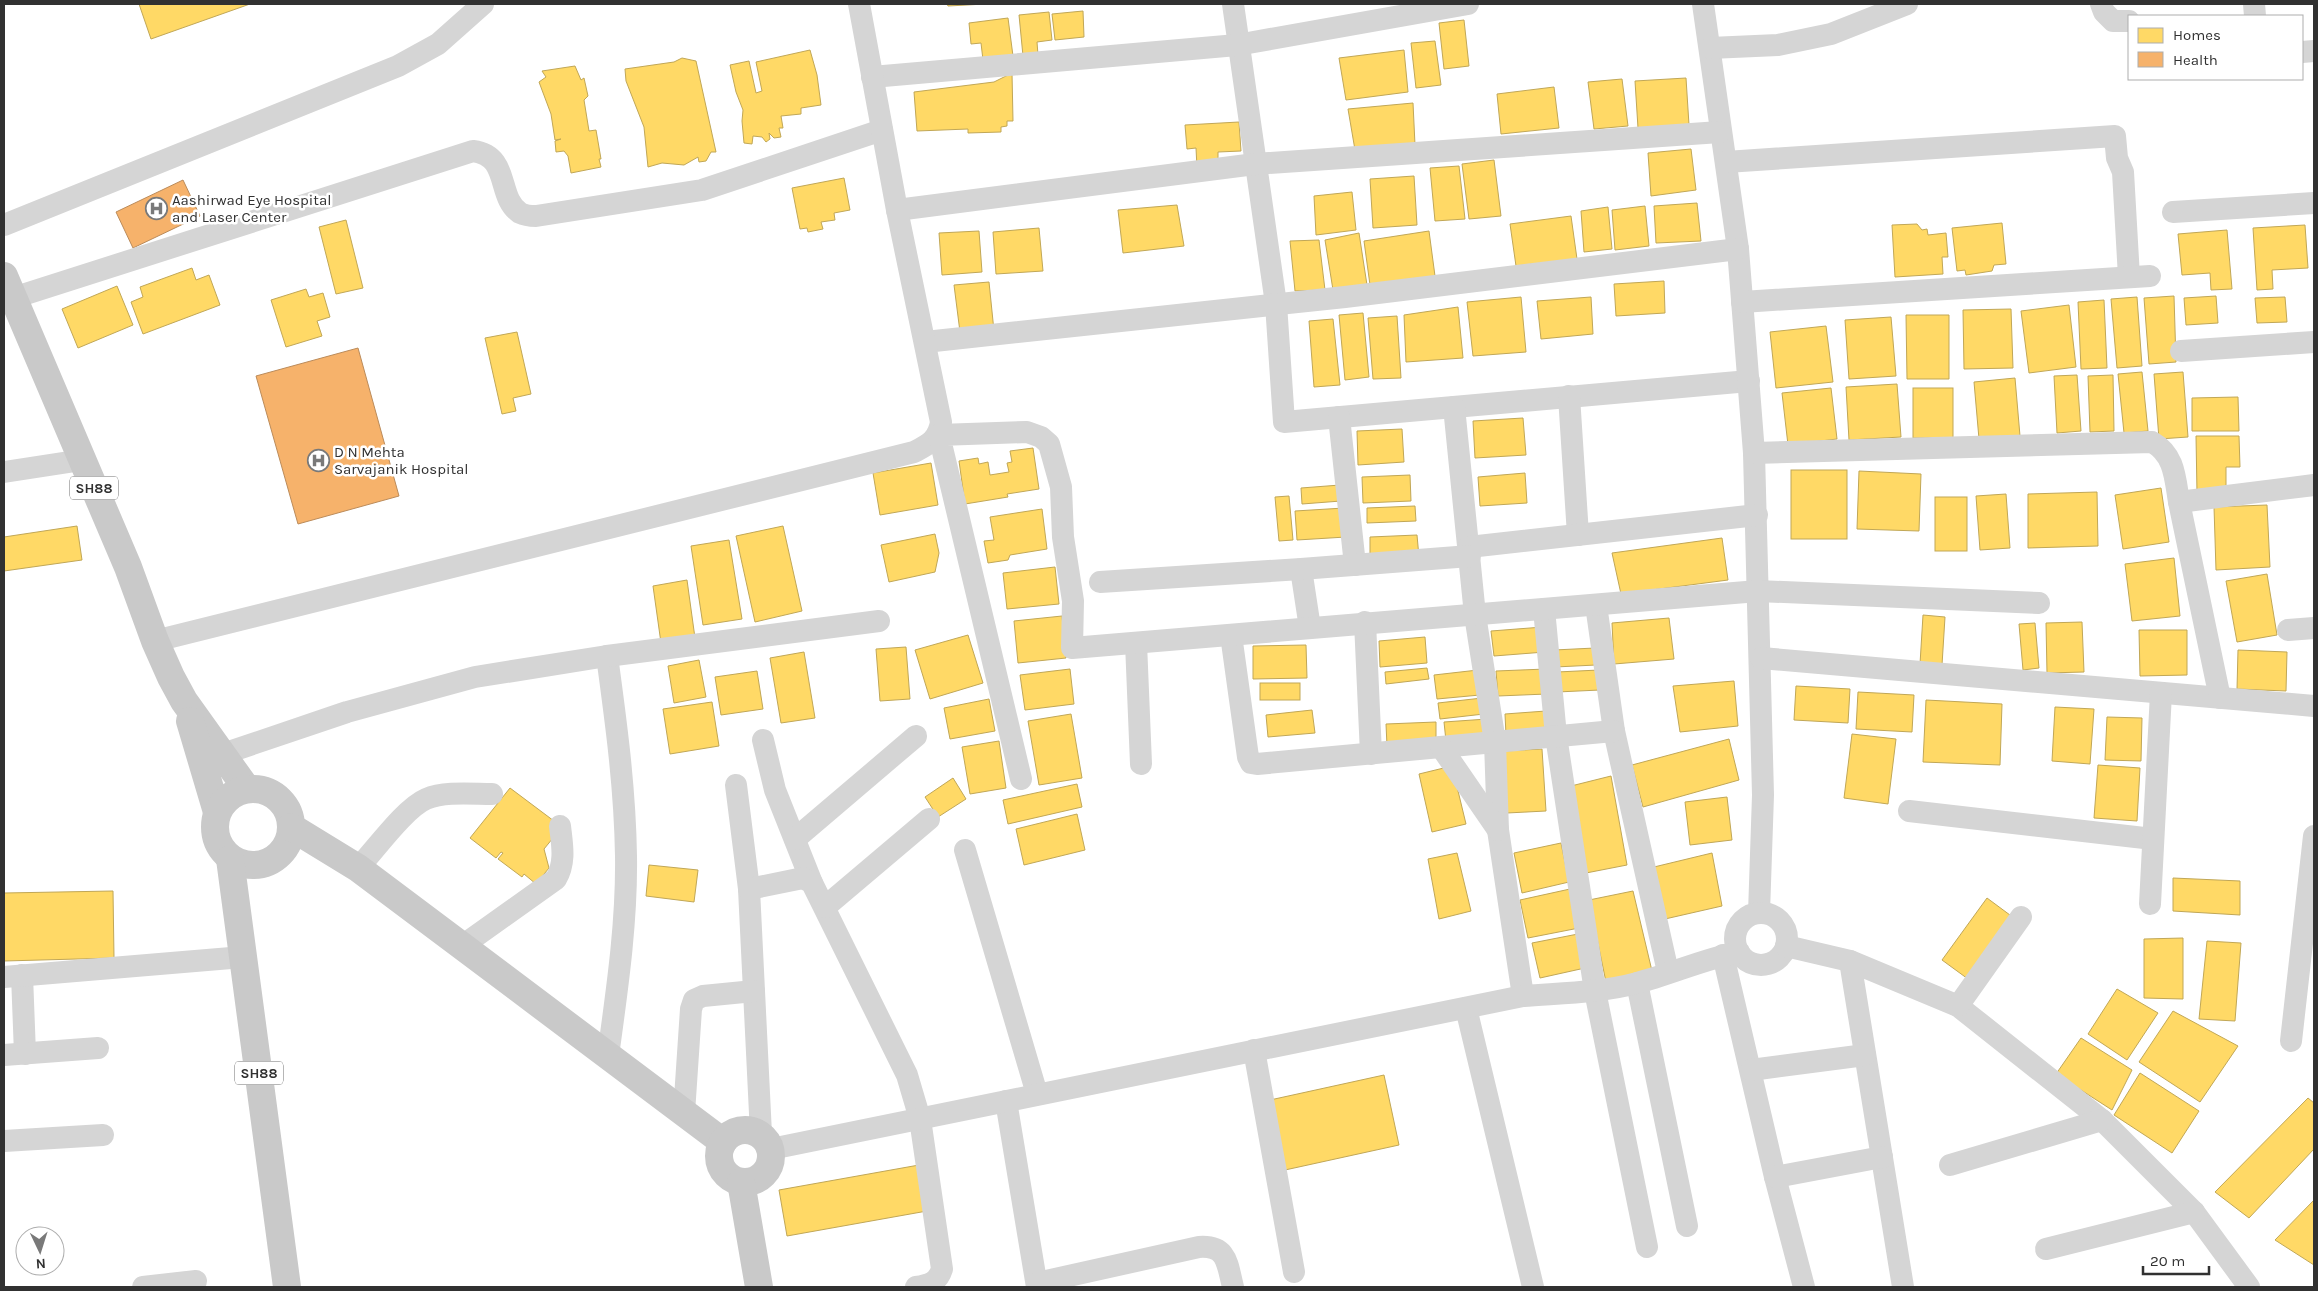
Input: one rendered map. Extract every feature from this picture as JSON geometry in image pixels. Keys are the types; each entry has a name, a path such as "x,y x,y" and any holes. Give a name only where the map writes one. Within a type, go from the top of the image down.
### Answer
{"main road":[{"name":"SH88","path":"8,287 128,567 155,641 184,700 247,789"},
{"name":"SH88","path":"184,700 217,812"},
{"path":"247,789 273,794 283,803 289,814 290,839 284,850 276,858 265,864 253,866 241,864 230,859 221,850 215,838 214,825 217,812 229,797 247,789"},
{"path":"291,827 358,868 723,1142"},
{"name":"SH88","path":"230,859 287,1287"},
{"path":"736,1131 753,1131 766,1142 772,1157 765,1173 758,1179 741,1182 726,1174 719,1158 723,1142 736,1131"},
{"path":"741,1182 758,1287"}],"street":[{"path":"4,225 398,66 438,44 482,4"},
{"path":"859,4 897,210 941,422 939,435 1021,779"},
{"path":"1233,4 1237,45 1276,304 1284,422 1749,381"},
{"path":"872,77 1237,45 1468,4"},
{"path":"1703,4 1738,249 1754,453 1761,658 1763,794 1759,913"},
{"path":"1710,48 1778,45 1831,34 1907,4"},
{"path":"2101,4 2104,12 2112,21 2128,21"},
{"path":"8,287 473,151 485,153 495,163 512,205 521,214 536,216 702,190 882,130"},
{"path":"897,210 1255,164 1720,132"},
{"path":"1726,162 2115,136 2117,158 2124,172 2140,276 1742,302"},
{"path":"2173,212 2314,203"},
{"path":"925,342 1276,304 1738,249"},
{"path":"2181,351 2314,342"},
{"path":"1569,396 1578,535"},
{"path":"1454,406 1475,615 1495,742 1498,830 1522,996"},
{"path":"1339,417 1355,565"},
{"path":"155,641 914,452 928,445 939,435 1028,432 1041,437 1049,444 1061,487 1063,537 1073,601 1072,648 1365,622 1475,615 1758,591 2039,603"},
{"path":"1754,453 2152,442 2164,449 2174,468 2220,698"},
{"path":"4,472 82,460"},
{"path":"2180,502 2314,485"},
{"path":"1100,582 1355,565 1578,535 1757,515"},
{"path":"1301,569 1310,628"},
{"path":"1596,605 1614,731 1668,972"},
{"path":"1544,609 1556,736 1595,991 1647,1247"},
{"path":"223,754 347,712 475,677 607,656 879,621"},
{"path":"1365,622 1371,754"},
{"path":"2288,630 2314,628"},
{"path":"1231,635 1248,757 1251,763 1371,754 1614,731"},
{"path":"1136,643 1141,764"},
{"path":"607,656 621,756 626,857 621,958 608,1056"},
{"path":"1761,658 2314,706"},
{"path":"2150,904 2161,693"},
{"path":"795,839 916,736"},
{"path":"763,740 775,790 812,882 901,1058 920,1118 942,1269 939,1278 934,1282 929,1285 916,1287"},
{"path":"1440,747 1498,830"},
{"path":"736,785 748,889 766,1142 920,1118 1522,996 1595,991 1637,983 1731,954 1750,962 1765,964 1779,958 1786,946 1785,929 1775,917 1759,913 1743,920 1738,927 1736,944 1731,954 1751,1070 1775,1177 1804,1287"},
{"path":"358,868 410,810 426,798 455,794 492,794"},
{"path":"1909,811 2153,839"},
{"path":"825,907 929,819"},
{"path":"462,946 556,879 563,861 560,826"},
{"path":"2292,1041 2314,836"},
{"path":"965,850 1037,1094"},
{"path":"748,889 803,878 812,882"},
{"path":"1958,1006 2021,917"},
{"path":"1786,946 1850,961 1958,1006 2102,1120 2194,1212 2249,1287"},
{"path":"98,1048 14,1054 13,976 243,957"},
{"path":"1850,961 1903,1287"},
{"path":"1637,983 1687,1226"},
{"path":"684,1113 691,1008 694,1000 702,996 754,991"},
{"path":"1466,1008 1533,1287"},
{"path":"1254,1050 1294,1272"},
{"path":"1751,1070 1865,1055"},
{"path":"1006,1101 1037,1285 1199,1247 1212,1246 1221,1252 1226,1261 1233,1287"},
{"path":"1950,1165 2102,1120"},
{"path":"4,1141 104,1135"},
{"path":"1775,1177 1882,1157"},
{"path":"2046,1250 2194,1212"},
{"path":"143,1287 196,1281"}],"building: Homes":[{"path":"139,4 250,4 151,39"},
{"path":"947,4 985,4 948,6"},
{"path":"1083,11 1084,37 1055,40 1052,14"},
{"path":"1049,12 1052,40 1037,42 1038,55 1023,56 1019,15"},
{"path":"1008,18 1013,56 983,60 981,43 971,44 969,23"},
{"path":"1464,20 1469,66 1444,69 1439,23"},
{"path":"1435,41 1441,85 1416,88 1411,43"},
{"path":"810,50 817,75 821,105 801,108 801,114 781,116 783,128 779,128 781,137 774,138 769,133 770,139 766,142 762,137 753,136 752,144 744,143 743,110 736,92 730,65 749,61 756,93 762,91 756,62"},
{"path":"1404,50 1408,92 1346,100 1339,58"},
{"path":"682,58 696,61 716,152 711,152 706,161 699,162 698,157 684,165 662,163 648,167 644,127 626,81 625,69 674,62"},
{"path":"575,66 581,80 584,78 588,96 584,100 589,131 596,130 601,167 571,173 568,156 564,151 556,152 555,141 561,139 555,140 551,114 539,82 546,77 542,71"},
{"path":"1012,73 1013,121 1007,121 1007,126 1001,127 1001,132 968,133 968,129 917,131 914,92 994,82"},
{"path":"1686,78 1689,125 1638,128 1635,81"},
{"path":"1622,79 1628,126 1594,129 1588,82"},
{"path":"1554,87 1559,128 1501,134 1497,94"},
{"path":"1413,103 1415,145 1355,150 1348,109"},
{"path":"1239,122 1241,151 1218,152 1218,167 1197,168 1196,148 1187,149 1185,125"},
{"path":"1691,149 1696,190 1651,196 1648,153"},
{"path":"1494,160 1501,216 1469,219 1462,164"},
{"path":"1459,166 1465,219 1435,221 1430,168"},
{"path":"1414,176 1417,225 1373,228 1370,179"},
{"path":"844,178 850,210 834,213 835,220 821,222 823,229 808,232 807,228 800,229 792,188"},
{"path":"1352,192 1356,230 1316,235 1314,196"},
{"path":"1697,203 1701,241 1656,243 1654,206"},
{"path":"1177,205 1184,246 1123,253 1118,210"},
{"path":"1645,206 1649,246 1615,250 1612,210"},
{"path":"1608,207 1612,249 1584,252 1581,211"},
{"path":"1571,216 1577,259 1516,266 1510,224"},
{"path":"346,220 363,288 336,294 319,227"},
{"path":"2002,223 2006,264 1994,265 1992,271 1966,275 1965,270 1957,271 1952,228"},
{"path":"1917,224 1922,230 1927,229 1928,235 1946,233 1948,257 1942,257 1943,274 1895,277 1892,225"},
{"path":"2305,225 2308,268 2272,270 2273,289 2257,290 2253,228"},
{"path":"1039,228 1043,271 996,274 993,232"},
{"path":"2227,230 2232,289 2211,290 2210,273 2182,275 2178,234"},
{"path":"979,231 982,272 942,275 939,233"},
{"path":"1429,231 1435,276 1370,285 1364,241"},
{"path":"1359,233 1367,285 1333,290 1325,240"},
{"path":"1319,240 1325,290 1295,291 1290,241"},
{"path":"192,268 196,280 209,275 220,305 143,334 131,302 143,297 140,287"},
{"path":"1664,281 1665,313 1616,316 1614,284"},
{"path":"989,282 994,331 960,332 954,285"},
{"path":"117,286 133,325 78,348 62,309"},
{"path":"306,289 309,297 323,293 330,317 317,321 322,336 286,347 271,300"},
{"path":"2174,296 2176,362 2149,364 2144,298"},
{"path":"2216,296 2218,323 2186,325 2184,298"},
{"path":"1521,297 1526,352 1473,356 1467,302"},
{"path":"1591,297 1593,334 1541,339 1537,301"},
{"path":"2137,297 2142,366 2117,368 2111,299"},
{"path":"2285,297 2287,322 2257,323 2255,298"},
{"path":"2104,300 2107,368 2081,369 2078,302"},
{"path":"2069,305 2076,367 2029,373 2021,311"},
{"path":"1458,307 1463,358 1406,362 1404,315"},
{"path":"2011,309 2013,368 1964,369 1963,310"},
{"path":"1363,313 1369,377 1345,380 1339,315"},
{"path":"1906,315 1949,315 1949,379 1907,379"},
{"path":"1397,316 1401,378 1373,379 1368,318"},
{"path":"1891,317 1896,376 1849,379 1845,320"},
{"path":"1333,319 1340,385 1314,387 1309,321"},
{"path":"1826,326 1833,382 1776,388 1770,332"},
{"path":"517,332 531,394 513,398 516,411 502,414 485,338"},
{"path":"2142,372 2148,431 2124,433 2118,374"},
{"path":"2183,372 2188,437 2159,439 2154,374"},
{"path":"2077,375 2081,431 2057,433 2054,376"},
{"path":"2113,375 2114,431 2090,432 2088,376"},
{"path":"2015,378 2020,436 1979,439 1974,382"},
{"path":"1897,384 1901,437 1849,440 1846,387"},
{"path":"1831,388 1837,439 1788,445 1782,393"},
{"path":"1913,388 1953,388 1953,438 1913,438"},
{"path":"2238,397 2239,431 2192,431 2192,398"},
{"path":"1523,418 1526,455 1475,458 1473,421"},
{"path":"1402,429 1404,462 1358,465 1357,431"},
{"path":"2196,436 2239,436 2240,467 2226,467 2226,492 2197,493"},
{"path":"1033,448 1039,489 1007,494 1008,497 965,504 959,461 978,458 979,464 988,462 990,475 1009,472 1007,463 1012,462 1010,451"},
{"path":"931,463 938,505 880,515 873,473"},
{"path":"1791,470 1847,470 1847,539 1791,539"},
{"path":"1859,471 1921,474 1919,531 1857,529"},
{"path":"1525,473 1527,503 1480,506 1478,477"},
{"path":"1410,475 1411,501 1363,503 1362,477"},
{"path":"1340,485 1341,501 1302,504 1301,488"},
{"path":"2161,488 2169,542 2123,549 2115,495"},
{"path":"2097,492 2098,546 2028,548 2028,494"},
{"path":"2006,494 2010,548 1980,550 1976,496"},
{"path":"1289,496 1293,540 1279,541 1275,497"},
{"path":"1935,497 1967,497 1967,551 1935,551"},
{"path":"2267,505 2270,567 2216,570 2214,507"},
{"path":"1415,506 1416,521 1367,523 1367,508"},
{"path":"1344,508 1346,537 1297,540 1295,511"},
{"path":"1042,509 1047,549 1010,555 1008,560 988,563 984,541 994,540 990,517"},
{"path":"77,526 82,560 4,571 4,537"},
{"path":"783,526 802,611 755,622 736,536"},
{"path":"935,534 939,553 935,572 889,582 881,545"},
{"path":"1417,535 1419,557 1370,559 1370,537"},
{"path":"1722,538 1728,580 1621,594 1612,553"},
{"path":"729,540 742,619 703,625 691,546"},
{"path":"2174,558 2180,616 2132,621 2125,564"},
{"path":"1055,567 1059,604 1007,609 1003,573"},
{"path":"2267,574 2277,635 2237,642 2226,581"},
{"path":"687,580 695,638 661,643 653,586"},
{"path":"1923,615 1945,617 1942,665 1920,664"},
{"path":"1062,616 1066,658 1018,663 1014,621"},
{"path":"1669,618 1674,659 1614,664 1612,623"},
{"path":"2082,622 2084,672 2047,673 2046,623"},
{"path":"2035,623 2039,668 2023,670 2019,624"},
{"path":"1543,627 1545,652 1494,656 1491,631"},
{"path":"2139,630 2187,630 2187,675 2140,676"},
{"path":"968,635 983,683 930,699 915,650"},
{"path":"1425,637 1427,663 1380,667 1379,641"},
{"path":"1306,645 1307,678 1253,679 1253,646"},
{"path":"906,647 910,699 880,701 876,649"},
{"path":"1595,648 1596,665 1555,667 1554,650"},
{"path":"2238,650 2287,652 2286,691 2237,689"},
{"path":"804,652 815,718 781,723 770,658"},
{"path":"699,660 706,697 674,703 668,666"},
{"path":"1427,668 1429,679 1386,684 1385,672"},
{"path":"1070,669 1074,704 1025,710 1020,675"},
{"path":"1546,669 1547,694 1498,696 1496,671"},
{"path":"1478,670 1480,695 1437,699 1434,675"},
{"path":"1599,670 1600,690 1557,692 1557,672"},
{"path":"757,671 763,709 721,715 715,677"},
{"path":"1734,681 1738,726 1680,732 1673,686"},
{"path":"1260,683 1300,683 1300,700 1260,700"},
{"path":"1796,686 1850,689 1848,723 1794,720"},
{"path":"1858,692 1914,695 1912,732 1856,729"},
{"path":"1482,698 1484,714 1440,719 1438,703"},
{"path":"989,699 995,731 950,739 944,708"},
{"path":"1926,700 2002,704 2000,765 1923,762"},
{"path":"712,702 719,746 670,754 663,709"},
{"path":"2055,707 2094,709 2090,764 2052,761"},
{"path":"1312,710 1315,733 1268,737 1266,715"},
{"path":"1546,711 1548,732 1506,735 1505,714"},
{"path":"1071,714 1082,778 1039,785 1028,721"},
{"path":"2107,717 2142,718 2141,761 2105,760"},
{"path":"1487,719 1488,738 1446,741 1444,722"},
{"path":"1436,722 1436,743 1387,746 1386,724"},
{"path":"1852,734 1896,739 1888,804 1844,798"},
{"path":"1729,739 1739,780 1643,807 1632,765"},
{"path":"999,741 1006,788 970,794 962,747"},
{"path":"1542,749 1546,811 1507,813 1504,751"},
{"path":"2098,765 2140,768 2137,821 2094,818"},
{"path":"1452,766 1466,824 1432,832 1419,774"},
{"path":"1611,776 1627,865 1586,873 1571,786"},
{"path":"953,778 966,799 938,817 925,797"},
{"path":"1077,784 1082,807 1008,824 1003,800"},
{"path":"510,788 562,827 544,849 549,868 536,884 524,874 522,877 498,859 503,853 501,852 496,858 470,838"},
{"path":"1727,797 1732,840 1690,845 1685,802"},
{"path":"1077,814 1085,850 1024,865 1016,829"},
{"path":"1561,843 1569,882 1522,893 1514,853"},
{"path":"1457,853 1471,911 1439,919 1428,859"},
{"path":"1712,853 1722,906 1665,919 1654,867"},
{"path":"649,865 698,870 694,902 646,896"},
{"path":"2173,878 2240,881 2240,915 2173,911"},
{"path":"1570,889 1579,928 1528,938 1520,900"},
{"path":"113,891 114,958 4,961 4,893"},
{"path":"1633,891 1652,971 1606,982 1589,900"},
{"path":"1987,898 2014,918 1968,979 1942,960"},
{"path":"1578,934 1585,968 1540,978 1532,943"},
{"path":"2183,938 2183,999 2144,998 2144,939"},
{"path":"2207,941 2241,943 2235,1021 2199,1019"},
{"path":"2117,989 2158,1013 2127,1060 2088,1034"},
{"path":"2173,1011 2238,1046 2200,1102 2139,1062"},
{"path":"2081,1038 2132,1070 2112,1110 2056,1074"},
{"path":"2140,1073 2199,1111 2172,1153 2114,1115"},
{"path":"1384,1075 1399,1145 1285,1170 1270,1100"},
{"path":"2308,1098 2314,1103 2314,1149 2249,1218 2215,1192"},
{"path":"919,1165 927,1211 787,1236 779,1190"},
{"path":"2314,1200 2314,1265 2275,1240"}],"building: Health":[{"path":"183,180 200,216 133,248 116,212"},
{"path":"358,348 399,496 298,524 256,376"}],"place":[{"name":"Aashirwad Eye Hospital and Laser Center","path":"156,209"},
{"name":"D N Mehta Sarvajanik Hospital","path":"318,461"}]}
